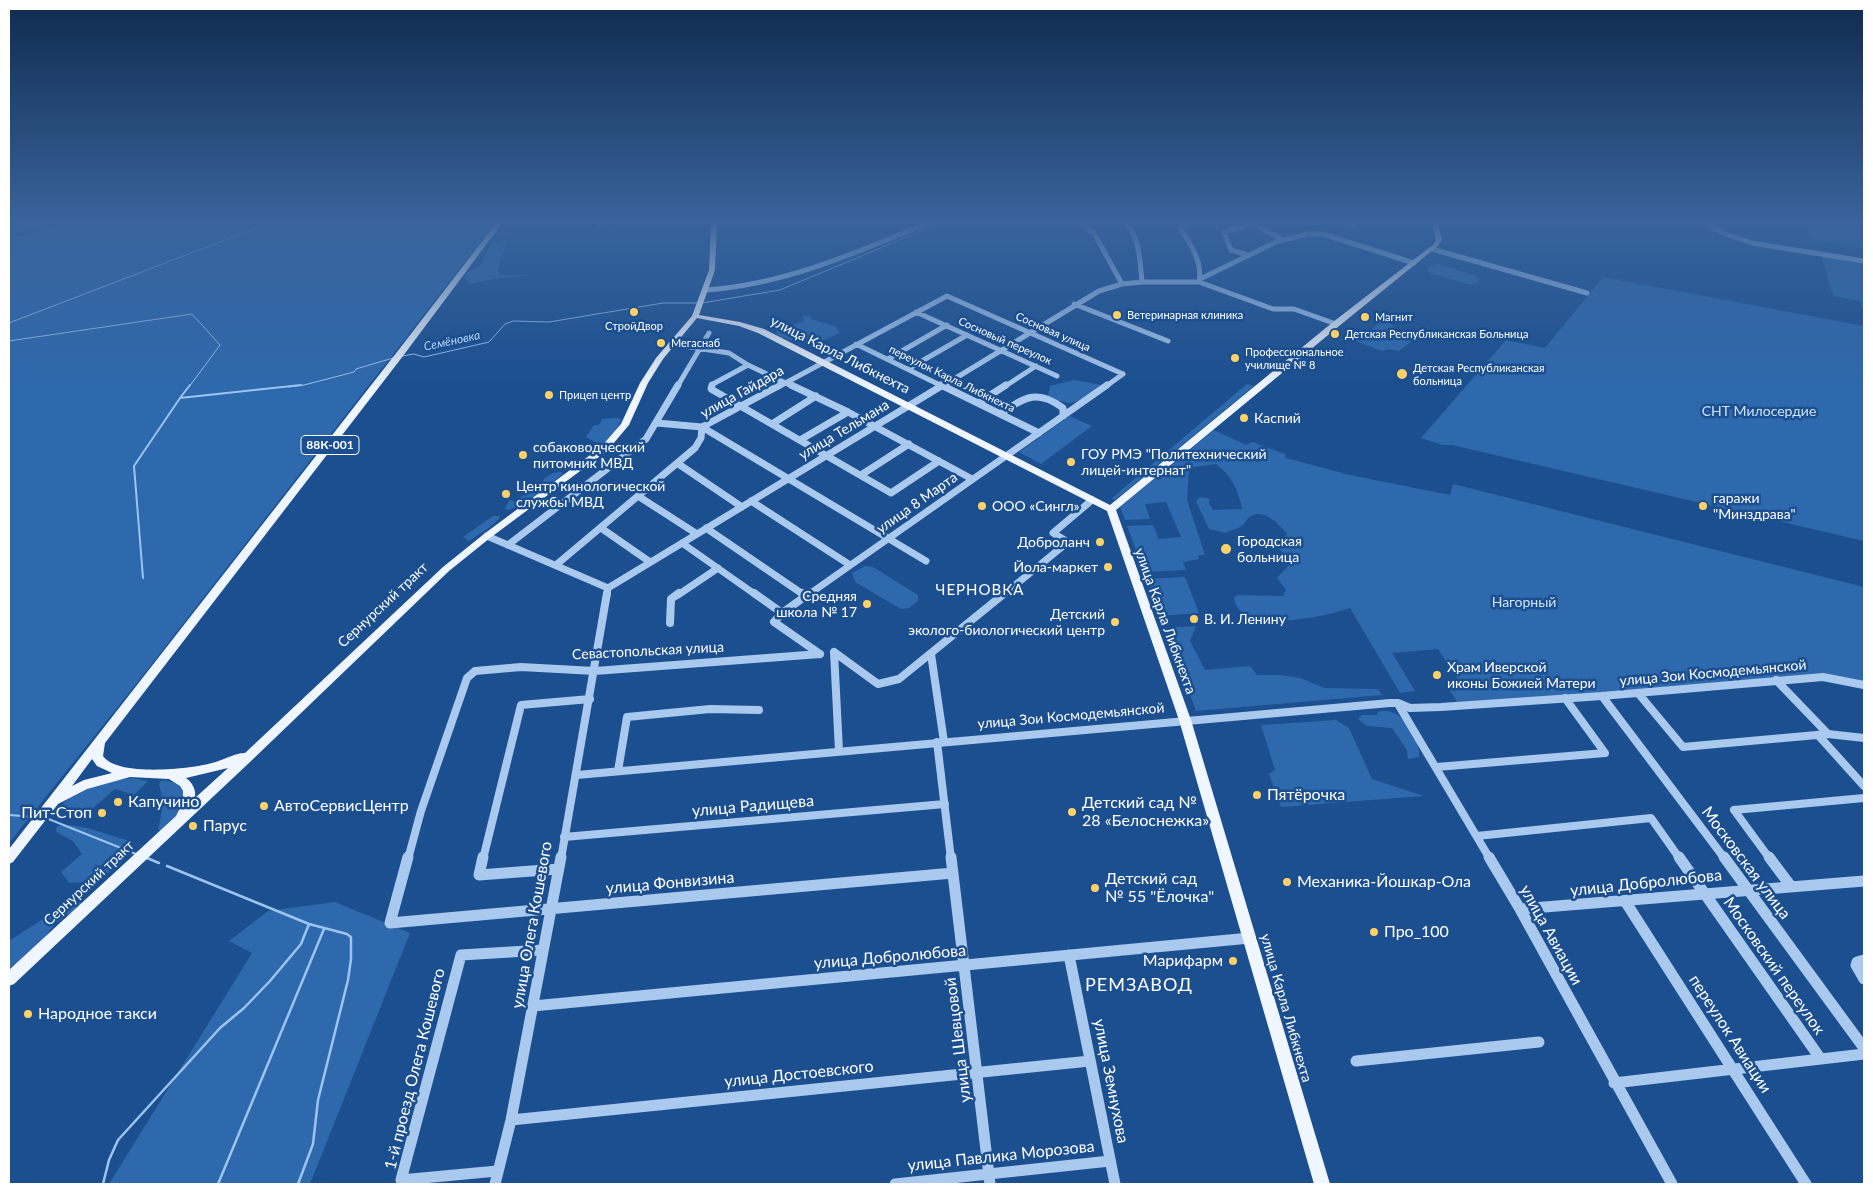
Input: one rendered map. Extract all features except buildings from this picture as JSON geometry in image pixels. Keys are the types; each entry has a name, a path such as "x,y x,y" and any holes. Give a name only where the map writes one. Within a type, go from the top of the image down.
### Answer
{"main road":[{"name":"88К-001","path":"105,734 458,278"},
{"name":"Сернурский тракт","path":"9,979 446,569 486,536 617,437 628,420 644,383 660,358 695,316 709,278"},
{"path":"1111,509 1395,278"},
{"name":"улица Карла Либкнехта","path":"695,316 753,328 1111,509 1185,720 1322,1184"},
{"path":"105,734 97,752 98,761 105,766 130,773 172,774 221,767 255,750"},
{"path":"9,858 105,734"},
{"path":"52,803 84,785 130,773"},
{"path":"172,774 186,783 190,790 188,803 177,822"}],"street":[{"path":"705,290 734,288 773,278"},
{"path":"1119,278 1122,284"},
{"path":"1141,278 1142,282"},
{"path":"1199,280 1204,278"},
{"path":"1534,278 1587,293"},
{"path":"1199,280 1273,309 1294,309 1336,324"},
{"name":"улица Тельмана","path":"608,588 1099,290 1122,284 1142,282 1199,280"},
{"name":"улица Гайдара","path":"556,565 698,444 702,427 947,296"},
{"name":"Сосновая улица","path":"947,296 1124,374"},
{"path":"1074,304 1168,341"},
{"name":"Сосновый переулок","path":"916,312 1058,376"},
{"path":"888,359 947,326"},
{"path":"508,545 637,448 646,439 709,333"},
{"path":"908,369 967,334"},
{"path":"671,344 724,351 748,365 848,412 972,479"},
{"name":"переулок Карла Либкнехта","path":"856,344 1039,433"},
{"path":"748,365 710,387 711,389 891,493 939,461"},
{"path":"978,403 1036,366"},
{"name":"улица 8 Марта","path":"782,613 1124,374"},
{"path":"1000,414 1027,397 1040,395 1063,408 1063,416"},
{"path":"772,424 816,396"},
{"path":"800,440 848,412"},
{"path":"657,423 702,427 926,561"},
{"path":"861,475 909,444"},
{"path":"677,463 742,507"},
{"path":"638,496 697,534"},
{"path":"839,751 834,652 878,684 899,679 1068,542 1052,533 1092,500"},
{"path":"751,502 850,565"},
{"path":"601,528 650,562"},
{"path":"706,528 806,596"},
{"path":"486,536 608,588"},
{"path":"682,543 782,613"},
{"path":"670,623 672,599 718,568"},
{"name":"улица Олега Кошевого","path":"495,1184 511,1120 577,775 608,588"},
{"name":"Севастопольская улица","path":"390,923 421,811 467,678 475,671 521,667 595,671 820,654 774,622 782,613"},
{"name":"улица Шевцовой","path":"931,654 941,742 945,804 990,1179"},
{"name":"улица Зои Космодемьянской","path":"577,775 1185,720 1398,703 1410,708 1602,696 1823,677 1864,685"},
{"path":"1776,680 1823,734 1864,786"},
{"path":"1638,693 1683,746 1823,734 1864,738"},
{"name":"Московская улица","path":"1602,696 1747,888 1864,1048"},
{"path":"1437,767 1605,753 1565,698"},
{"path":"558,869 479,875 521,705 590,699"},
{"name":"улица Авиации","path":"1398,703 1520,909 1614,1083 1672,1184"},
{"path":"618,771 627,717 695,710 742,708 759,710"},
{"path":"1790,885 1734,810 1864,798"},
{"name":"улица Радищева","path":"564,837 945,804"},
{"name":"Московский переулок","path":"1477,836 1652,818 1820,1058"},
{"name":"улица Фонвизина","path":"390,923 953,873"},
{"name":"улица Добролюбова","path":"1520,909 1626,901 1703,891 1864,880"},
{"name":"переулок Авиации","path":"1626,901 1806,1184"},
{"name":"улица Добролюбова","path":"533,1006 1250,938"},
{"name":"1-й проезд Олега Кошевого","path":"497,1171 400,1180 461,956 543,950"},
{"name":"улица Земнухова","path":"1069,955 1115,1184"},
{"path":"1864,960 1857,962 1856,965 1864,979"},
{"path":"1356,1061 1539,1042"},
{"path":"1614,1083 1864,1054"},
{"name":"улица Достоевского","path":"511,1120 1090,1061"},
{"name":"улица Павлика Морозова","path":"896,1184 990,1179 1110,1161"}],"green space":[{"path":"9,278 453,278 137,683 9,843"},
{"path":"465,278 504,278 470,284"},
{"path":"1446,278 1477,278 1479,280 1475,284 1467,284"},
{"name":"СНТ Милосердие","path":"1602,278 1864,326 1864,541 1452,445 1443,445 1421,438 1506,340 1545,348"},
{"path":"1828,278 1864,278 1864,312 1860,301 1833,296"},
{"path":"810,316 811,319 837,327 837,330 840,332 823,340 809,343 794,341 777,335 776,331 803,321 805,319 801,317"},
{"path":"1381,320 1393,325 1393,329 1412,341 1399,351 1389,349 1382,351 1345,337 1349,335 1363,335"},
{"path":"1074,380 1101,385 1076,402 1065,402 1048,396 1050,386"},
{"path":"1247,384 1254,386 1113,500 1112,498"},
{"path":"1070,416 1092,426 1041,464 1019,452"},
{"path":"602,419 622,419 618,427 604,443 600,445 586,437 594,425 599,425"},
{"name":"Нагорный","path":"1214,430 1246,445 1252,442 1285,454 1286,458 1350,475 1450,495 1453,484 1864,587 1864,683 1819,675 1668,686 1602,694 1457,702 1448,687 1462,686 1438,649 1392,653 1415,691 1400,693 1350,608 1304,619 1285,620 1266,620 1250,617 1239,609 1234,597 1238,595 1283,596 1286,590 1277,578 1291,563 1280,550 1287,533 1271,518 1261,514 1251,516 1241,527 1226,533 1209,529 1196,501 1200,497 1210,499 1209,503 1213,510 1242,509 1234,484 1216,464 1189,468 1187,500 1205,555 1198,555 1199,559 1183,562 1186,570 1144,572 1127,526 1153,525 1159,539 1181,537 1166,502 1145,504 1150,519 1125,520 1120,507"},
{"path":"561,472 563,474 530,499 508,510 505,509 509,500 515,501 546,477 553,473"},
{"path":"493,516 499,516 500,518 490,527 469,541 463,537"},
{"path":"865,566 873,567 918,595 918,601 909,608 901,609 855,582 852,573"},
{"path":"1185,577 1199,613 1160,616 1146,579"},
{"path":"1196,626 1190,641 1205,670 1250,666 1257,675 1281,675 1300,678 1325,688 1378,689 1382,695 1196,711 1165,628"},
{"path":"1377,712 1394,713 1409,726 1418,745 1419,757 1408,759 1407,750 1392,728 1367,726 1358,719 1362,715 1378,715"},
{"path":"1336,720 1349,728 1372,779 1424,796 1281,807 1269,774 1275,770 1261,725"},
{"path":"132,778 148,781 134,795 115,789 85,815 63,808 63,803 70,797 87,789 114,780"},
{"path":"162,780 177,784 185,798 176,816 161,831 158,829 162,806 159,784"},
{"path":"67,825 90,829 127,840 133,848 120,864 106,874 88,881 69,883 61,872 82,854 73,841 56,832 57,826"},
{"path":"77,897 83,897 83,904 55,924 36,948 9,969 9,941"},
{"path":"335,902 410,933 310,1184 109,1184 252,953 229,941 268,911"}],"waterway":[{"path":"9,323 127,278"},
{"name":"Семёновка","path":"702,303 780,290 810,278"},
{"name":"Семёновка","path":"402,356 414,354 424,357 489,342 505,324 513,321 549,322 663,303 698,303"},
{"name":"Семёновка","path":"9,341 192,314 220,345 189,387"},
{"name":"Семёновка","path":"289,387 354,372 356,369 393,358"},
{"name":"Семёновка","path":"180,398 190,385"},
{"name":"Семёновка","path":"180,398 301,385"},
{"path":"143,578 134,466 180,398"},
{"path":"9,815 35,817"},
{"path":"46,818 136,854"},
{"path":"147,858 159,863"},
{"path":"167,866 309,924"},
{"path":"103,1184 109,1160 118,1140 220,1028 244,1008 270,981 301,944 309,924"},
{"path":"309,924 347,934"},
{"path":"218,1184 324,929"},
{"path":"298,1184 313,1144 318,1100 348,980 351,959 351,937 348,935"}],"place":[{"name":"СтройДвор","path":"634,312"},
{"name":"Ветеринарная клиника","path":"1117,315"},
{"name":"Магнит","path":"1365,317"},
{"name":"Детская Республиканская Больница","path":"1335,334"},
{"name":"Мегаснаб","path":"661,343"},
{"name":"Профессиональное училище № 8","path":"1235,358"},
{"name":"Детская Республиканская больница","path":"1402,374"},
{"name":"Прицеп центр","path":"549,395"},
{"name":"Каспий","path":"1244,418"},
{"name":"собаководческий питомник МВД","path":"523,455"},
{"name":"ГОУ РМЭ \"Политехнический лицей-интернат\"","path":"1071,462"},
{"name":"Центр кинологической службы МВД","path":"506,494"},
{"name":"ООО «Сингл»","path":"982,506"},
{"name":"гаражи \"Минздрава\"","path":"1703,506"},
{"name":"Доброланч","path":"1100,542"},
{"name":"Городская больница","path":"1226,549"},
{"name":"Йола-маркет","path":"1108,567"},
{"name":"Средняя школа № 17","path":"867,604"},
{"name":"В. И. Ленину","path":"1194,619"},
{"name":"Детский эколого-биологический центр","path":"1115,622"},
{"name":"Храм Иверской иконы Божией Матери","path":"1437,675"},
{"name":"Пятёрочка","path":"1257,795"},
{"name":"Капучино","path":"118,802"},
{"name":"АвтоСервисЦентр","path":"264,806"},
{"name":"Детский сад № 28 «Белоснежка»","path":"1072,812"},
{"name":"Пит-Стоп","path":"102,813"},
{"name":"Парус","path":"193,826"},
{"name":"Механика-Йошкар-Ола","path":"1287,882"},
{"name":"Детский сад № 55 \"Ёлочка\"","path":"1095,888"},
{"name":"Про_100","path":"1374,932"},
{"name":"Марифарм","path":"1233,961"},
{"name":"Народное такси","path":"28,1014"}],"district":[{"name":"ЧЕРНОВКА","path":"980,590"},
{"name":"РЕМЗАВОД","path":"1139,985"}]}
